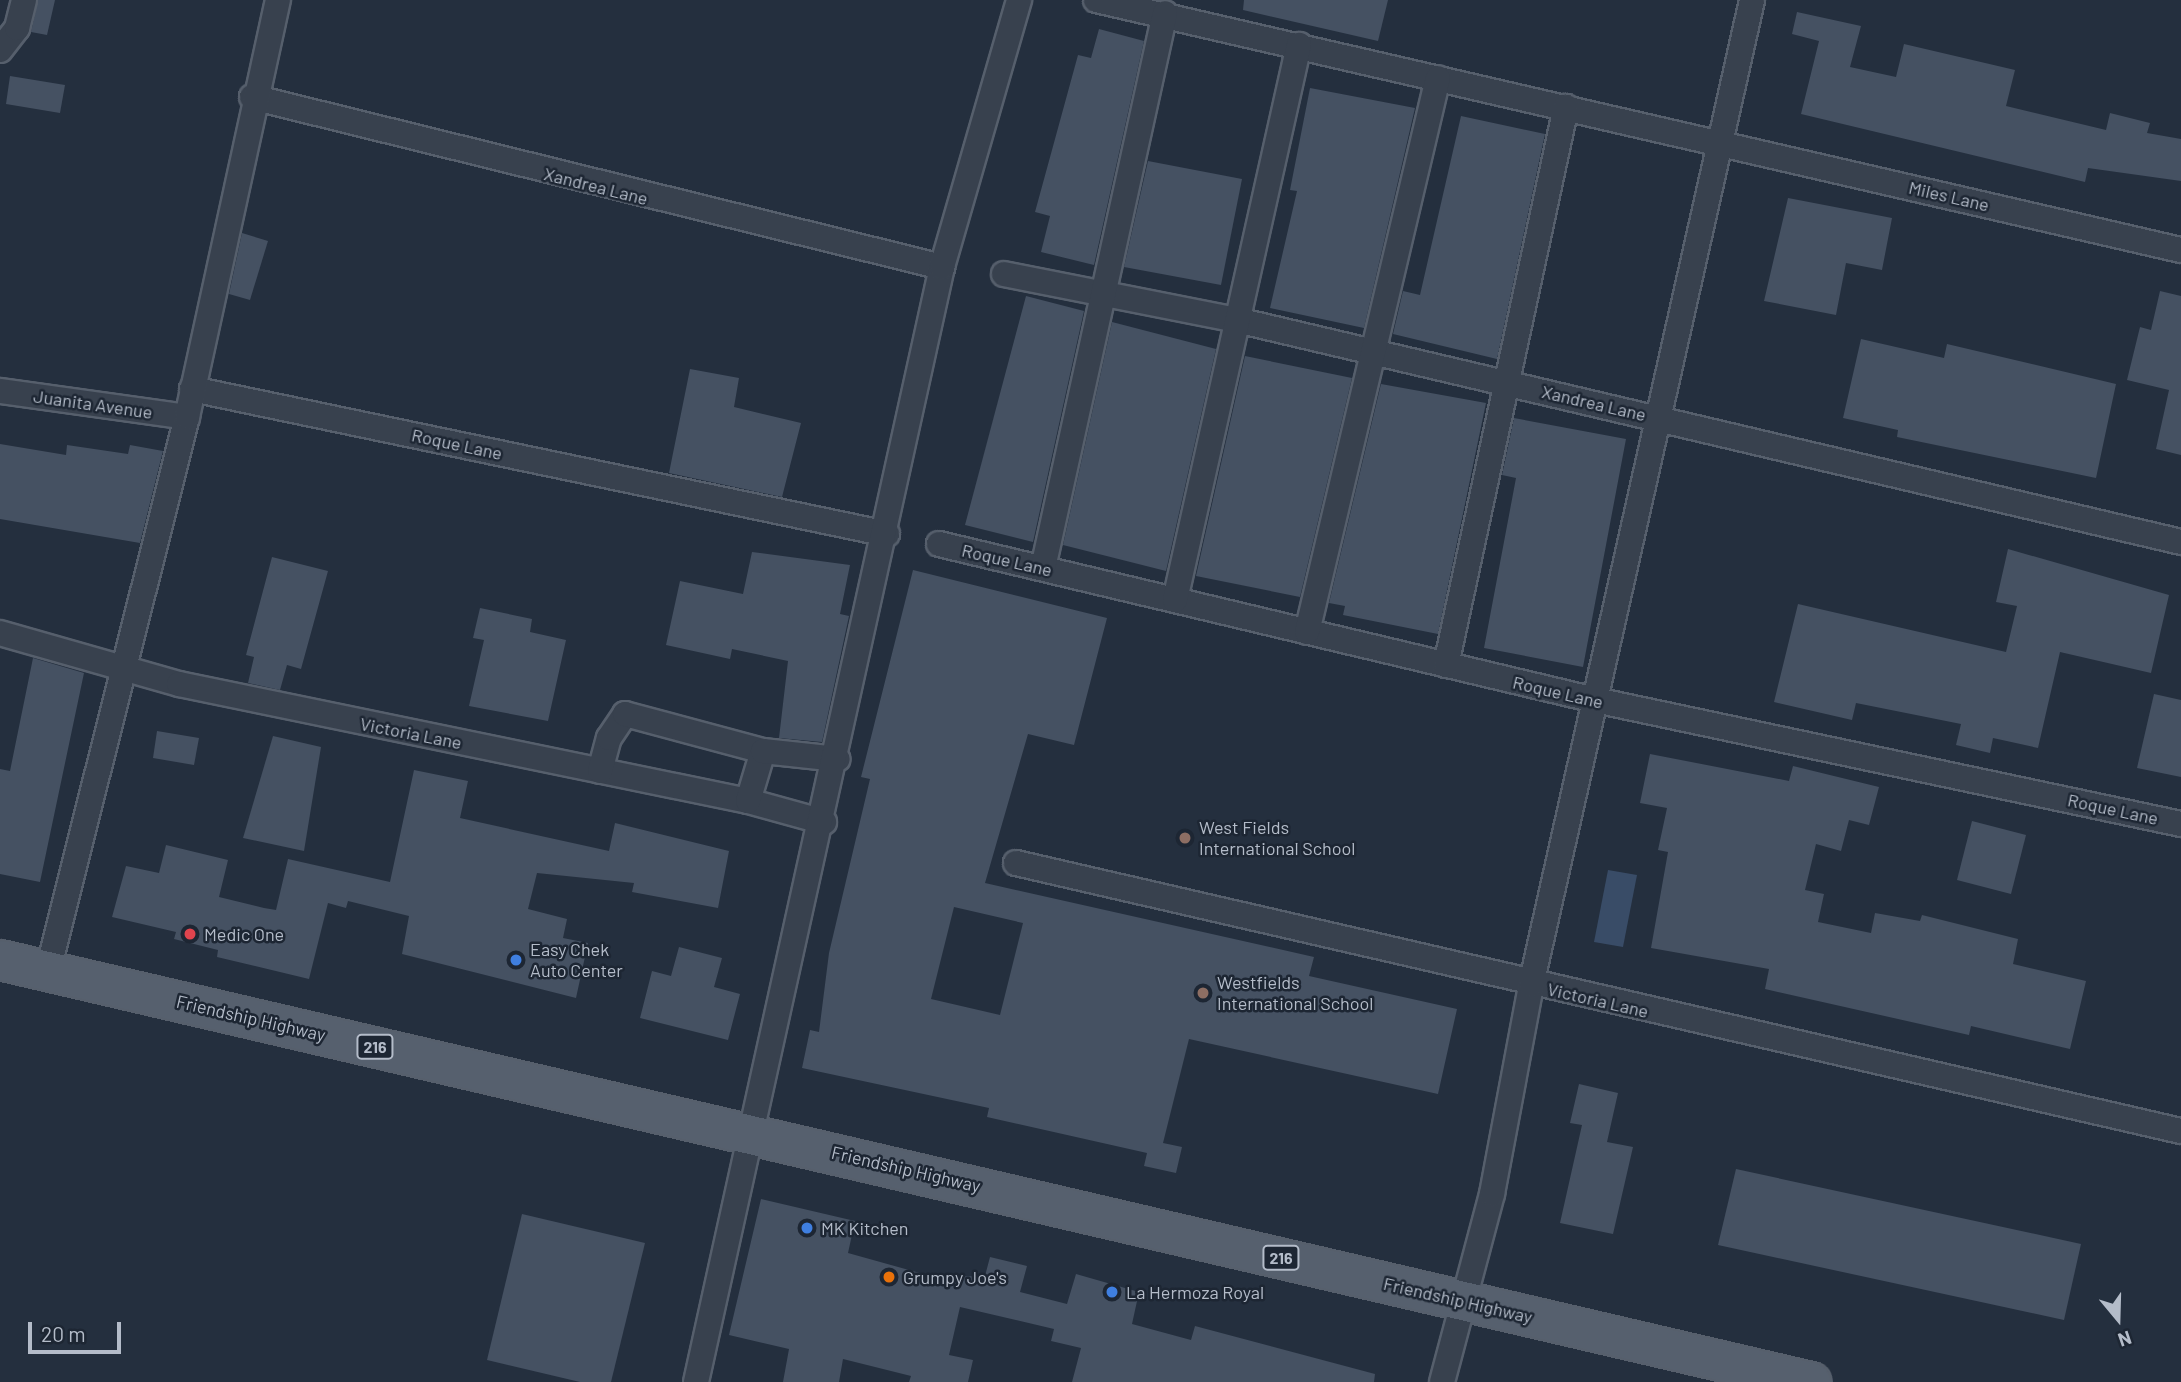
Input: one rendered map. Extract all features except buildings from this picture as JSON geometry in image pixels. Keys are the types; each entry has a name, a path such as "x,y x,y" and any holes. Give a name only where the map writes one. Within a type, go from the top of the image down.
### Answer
{"main road":[{"name":"Friendship Highway","path":"0,960 751,1132 1464,1303 1811,1382"}],"street":[{"path":"0,50 18,29 24,0"},
{"path":"47,970 120,666 187,417 252,97 278,0"},
{"path":"696,1382 838,760 942,267 1019,0"},
{"name":"Miles Lane","path":"1096,0 1165,13 2181,250"},
{"path":"1442,1382 1464,1303 1531,985 1752,0"},
{"path":"1042,568 1165,13"},
{"path":"1175,600 1241,321 1299,45"},
{"path":"1307,632 1438,78"},
{"name":"Xandrea Lane","path":"252,97 942,267"},
{"path":"1446,665 1566,107"},
{"name":"Xandrea Lane","path":"1004,274 1241,321 2181,542"},
{"name":"Roque Lane","path":"192,389 887,534"},
{"name":"Juanita Avenue","path":"0,391 187,417"},
{"name":"Roque Lane","path":"939,544 1595,701 2181,824"},
{"name":"Victoria Lane","path":"0,633 180,684 748,801 824,822"},
{"path":"600,771 609,738 625,715 763,751 838,760"},
{"path":"748,801 763,751"},
{"name":"Victoria Lane","path":"1016,863 1531,985 2181,1131"}],"water":[{"path":"1608,870 1637,875 1623,947 1594,942"}],"place":[{"name":"West Fields International School","path":"1185,838"},
{"name":"Medic One","path":"190,934"},
{"name":"Easy Chek Auto Center","path":"516,960"},
{"name":"Westfields International School","path":"1203,993"},
{"name":"MK Kitchen","path":"807,1228"},
{"name":"Grumpy Joe's","path":"889,1277"},
{"name":"La Hermoza Royal","path":"1112,1292"}]}
